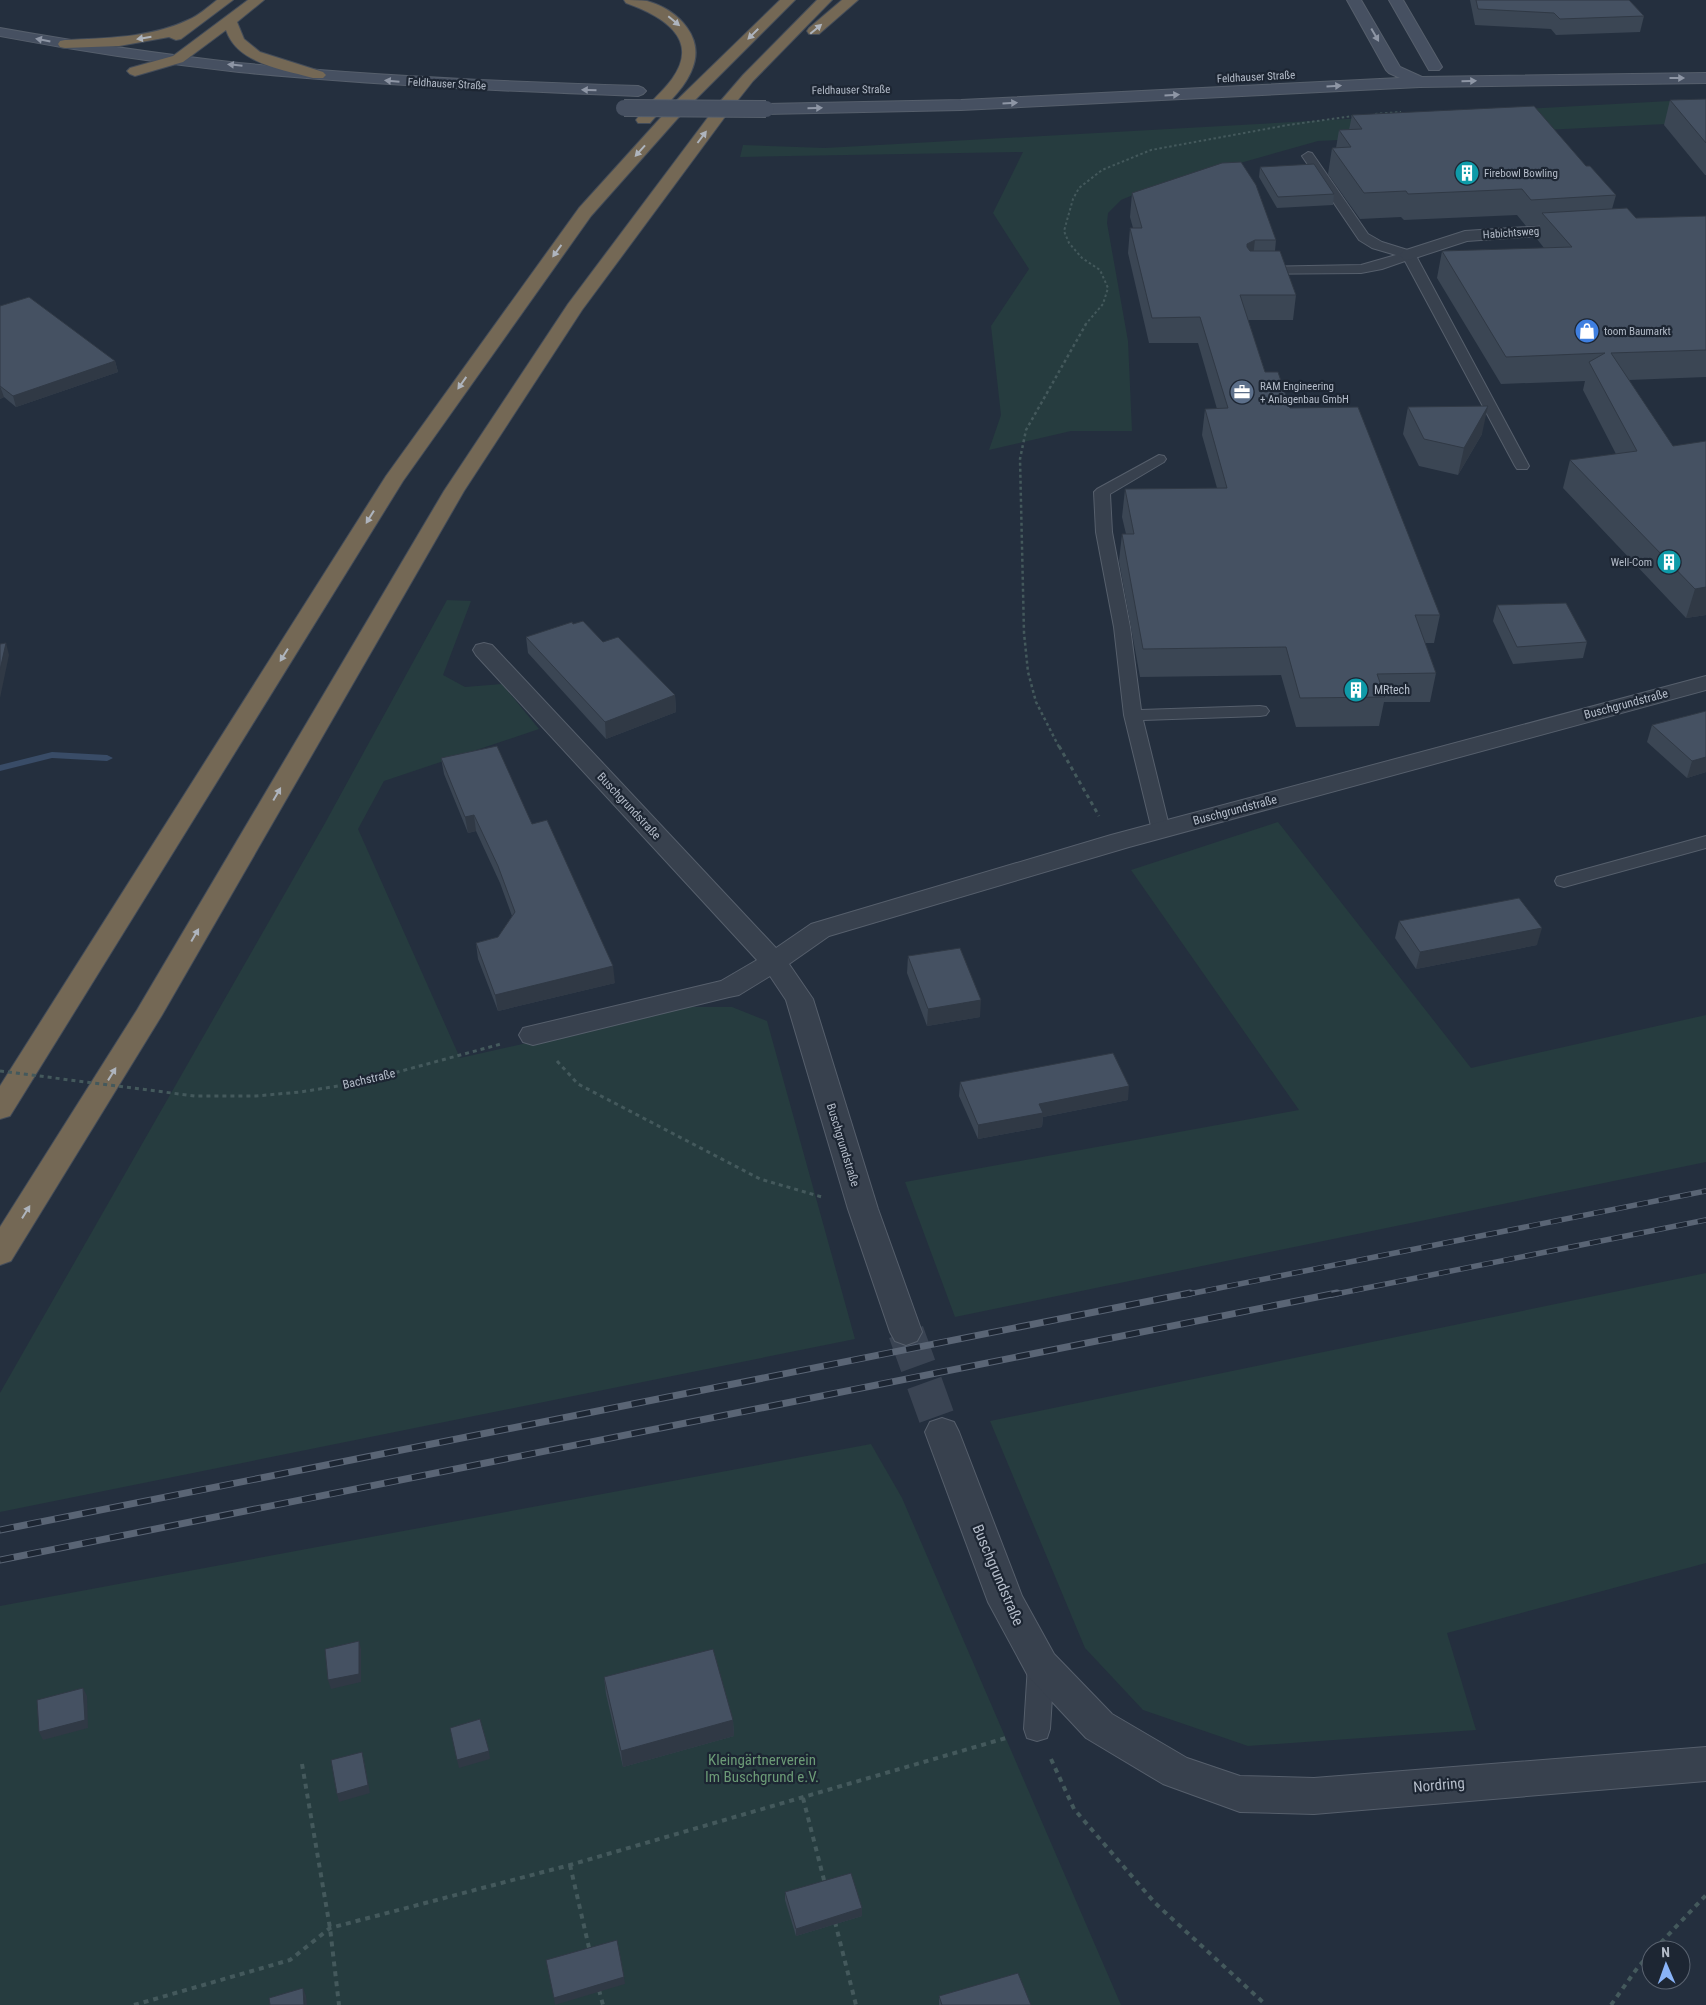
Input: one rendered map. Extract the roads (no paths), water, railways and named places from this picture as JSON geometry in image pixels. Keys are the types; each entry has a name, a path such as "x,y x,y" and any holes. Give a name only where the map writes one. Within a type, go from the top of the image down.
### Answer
{"highway":[{"path":"130,70 226,0"},
{"path":"130,70 178,59 257,0"},
{"path":"631,0 642,3 667,16 681,27 689,40 690,56 684,73 635,131"},
{"path":"0,1109 394,480 585,212 680,106 788,0"},
{"path":"0,1253 148,1015 454,491 574,308 712,123 748,78 825,0"},
{"path":"748,78 792,49 851,0"},
{"path":"230,21 237,41 255,55 318,75"},
{"path":"64,44 119,42 162,36 191,24"},
{"path":"585,212 599,174 605,166"}],"main road":[{"path":"1354,0 1394,70 1420,82 1434,68 1396,0"},
{"name":"Feldhauser Straße","path":"0,32 64,44 149,56 318,75 409,82 638,91 760,92"},
{"name":"Feldhauser Straße","path":"1087,84 1451,66"},
{"path":"130,70 174,76"},
{"name":"Feldhauser Straße","path":"604,107 766,109 970,105 1420,82 1706,78"}],"street":[{"name":"Habichtsweg","path":"1409,255 1465,236 1589,228"},
{"name":"Buschgrundstraße","path":"484,650 774,962 799,999 863,1209 906,1332"},
{"name":"Buschgrundstraße","path":"533,1035 729,988 774,962 820,930 1120,841 1706,683"},
{"name":"Buschgrundstraße","path":"942,1432 1006,1602 1040,1665 1099,1726 1176,1772"},
{"name":"Nordring","path":"1176,1772 1240,1794 1314,1796 1706,1764"}],"lane":[{"path":"1308,156 1363,237 1377,245 1409,255 1522,466"},
{"path":"1252,271 1361,269 1377,266 1409,255"},
{"path":"1158,459 1102,492 1104,532 1122,626 1133,715 1160,830"},
{"path":"1133,715 1260,711"},
{"path":"1564,881 1706,842"},
{"path":"1037,1729 1040,1665"}],"waterway":[{"path":"0,768 52,755 107,758"}],"tunnel":[{"path":"906,1332 942,1432"}],"railway":[{"path":"1184,1295 1706,1191"},
{"path":"1331,1295 1706,1220"},
{"path":"0,1530 1190,1293"},
{"path":"0,1560 1337,1293"}],"place":[{"name":"Firebowl Bowling","path":"1467,173"},
{"name":"toom Baumarkt","path":"1587,331"},
{"name":"RAM Engineering + Anlagenbau GmbH","path":"1242,392"},
{"name":"Well-Com","path":"1669,562"},
{"name":"MRtech","path":"1356,690"}],"park label":[{"name":"Kleingärtnerverein Im Buschgrund e.V.","path":"762,1768"}]}
